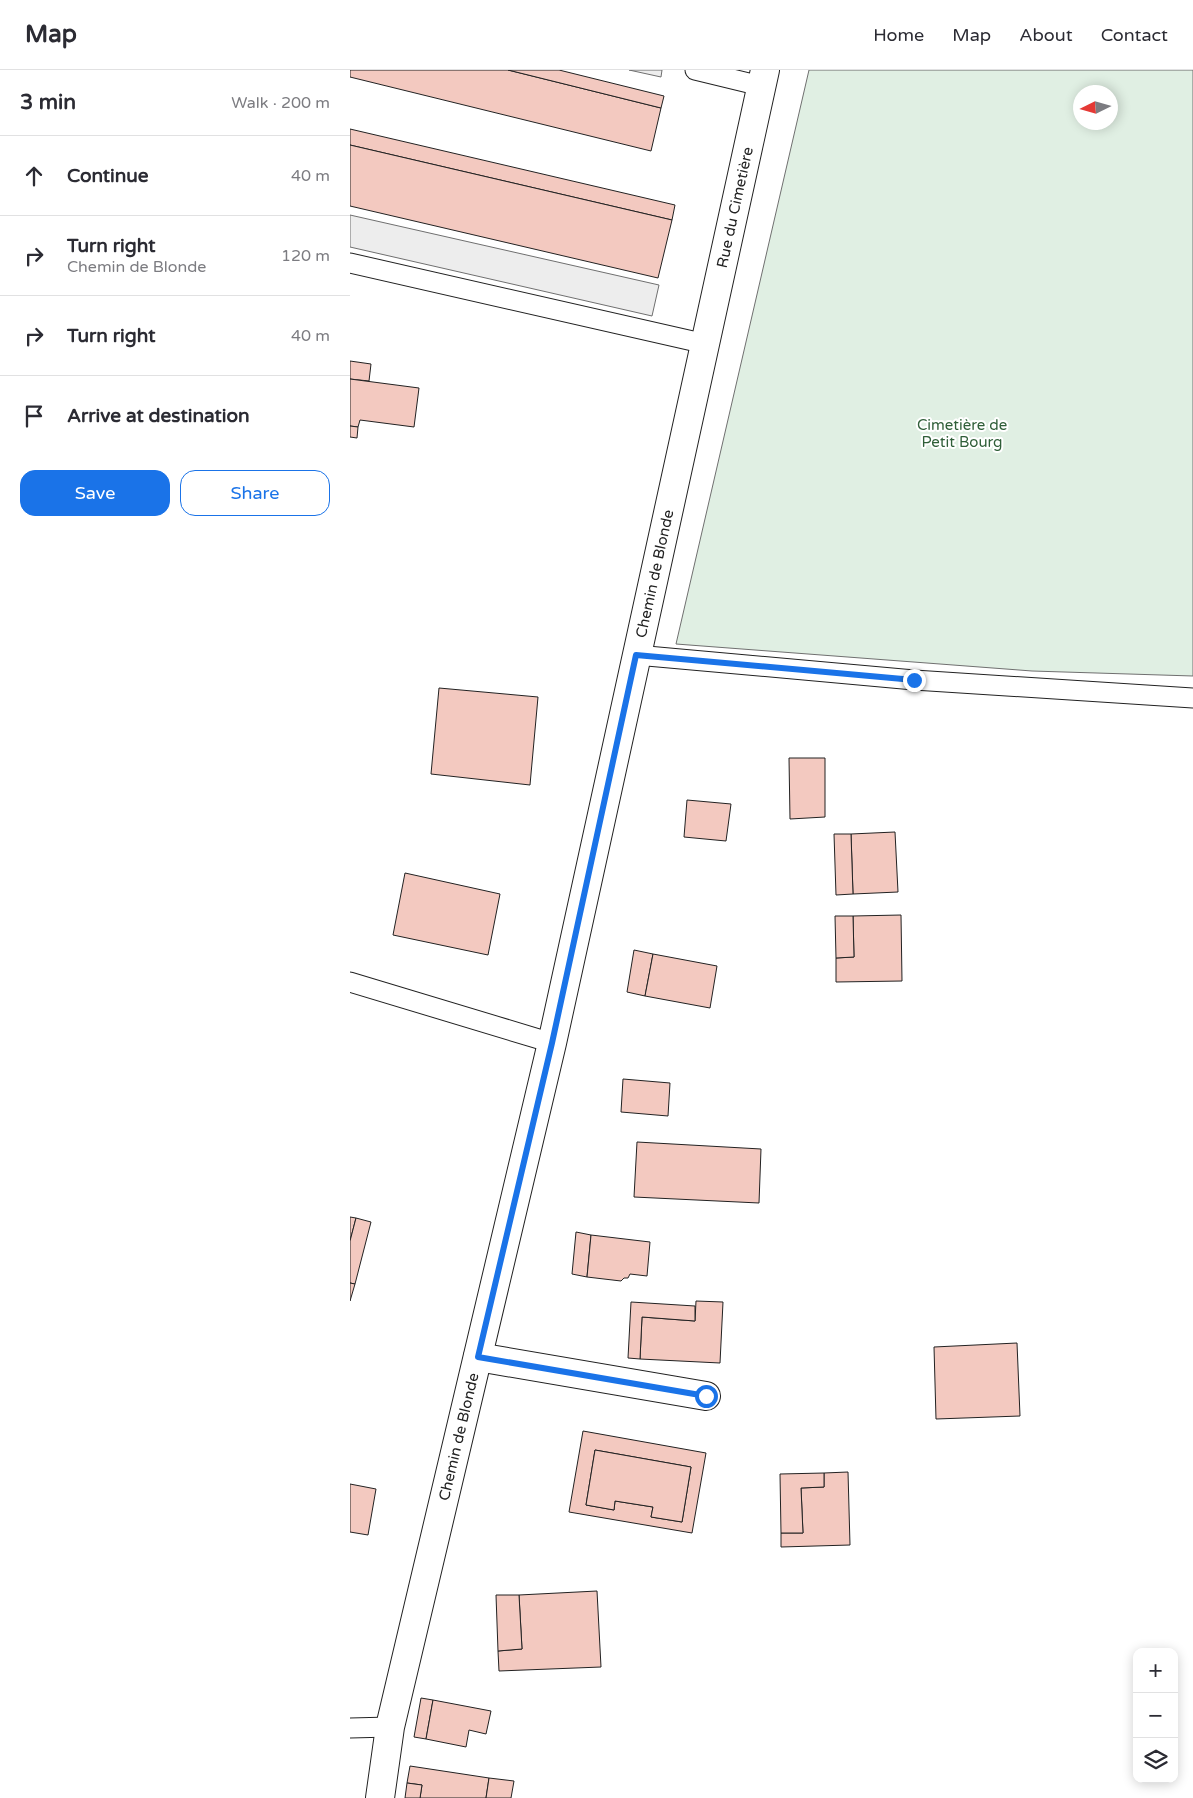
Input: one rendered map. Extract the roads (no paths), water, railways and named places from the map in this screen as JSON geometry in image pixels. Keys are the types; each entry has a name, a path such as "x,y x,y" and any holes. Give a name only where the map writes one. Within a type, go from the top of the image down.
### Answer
{"street":[{"name":"Rue du Cimetière","path":"706,344 763,78"},
{"name":"Chemin de Blonde","path":"380,1798 390,1727 552,1043 706,344"},
{"path":"478,1357 706,1396"}],"lane":[{"path":"695,70 763,78"},
{"path":"350,263 706,344"},
{"path":"636,655 914,680 1193,698"},
{"path":"350,982 552,1043"},
{"path":"350,1728 390,1727"}],"park label":[{"name":"Cimetière de Petit Bourg","path":"962,434"}]}
